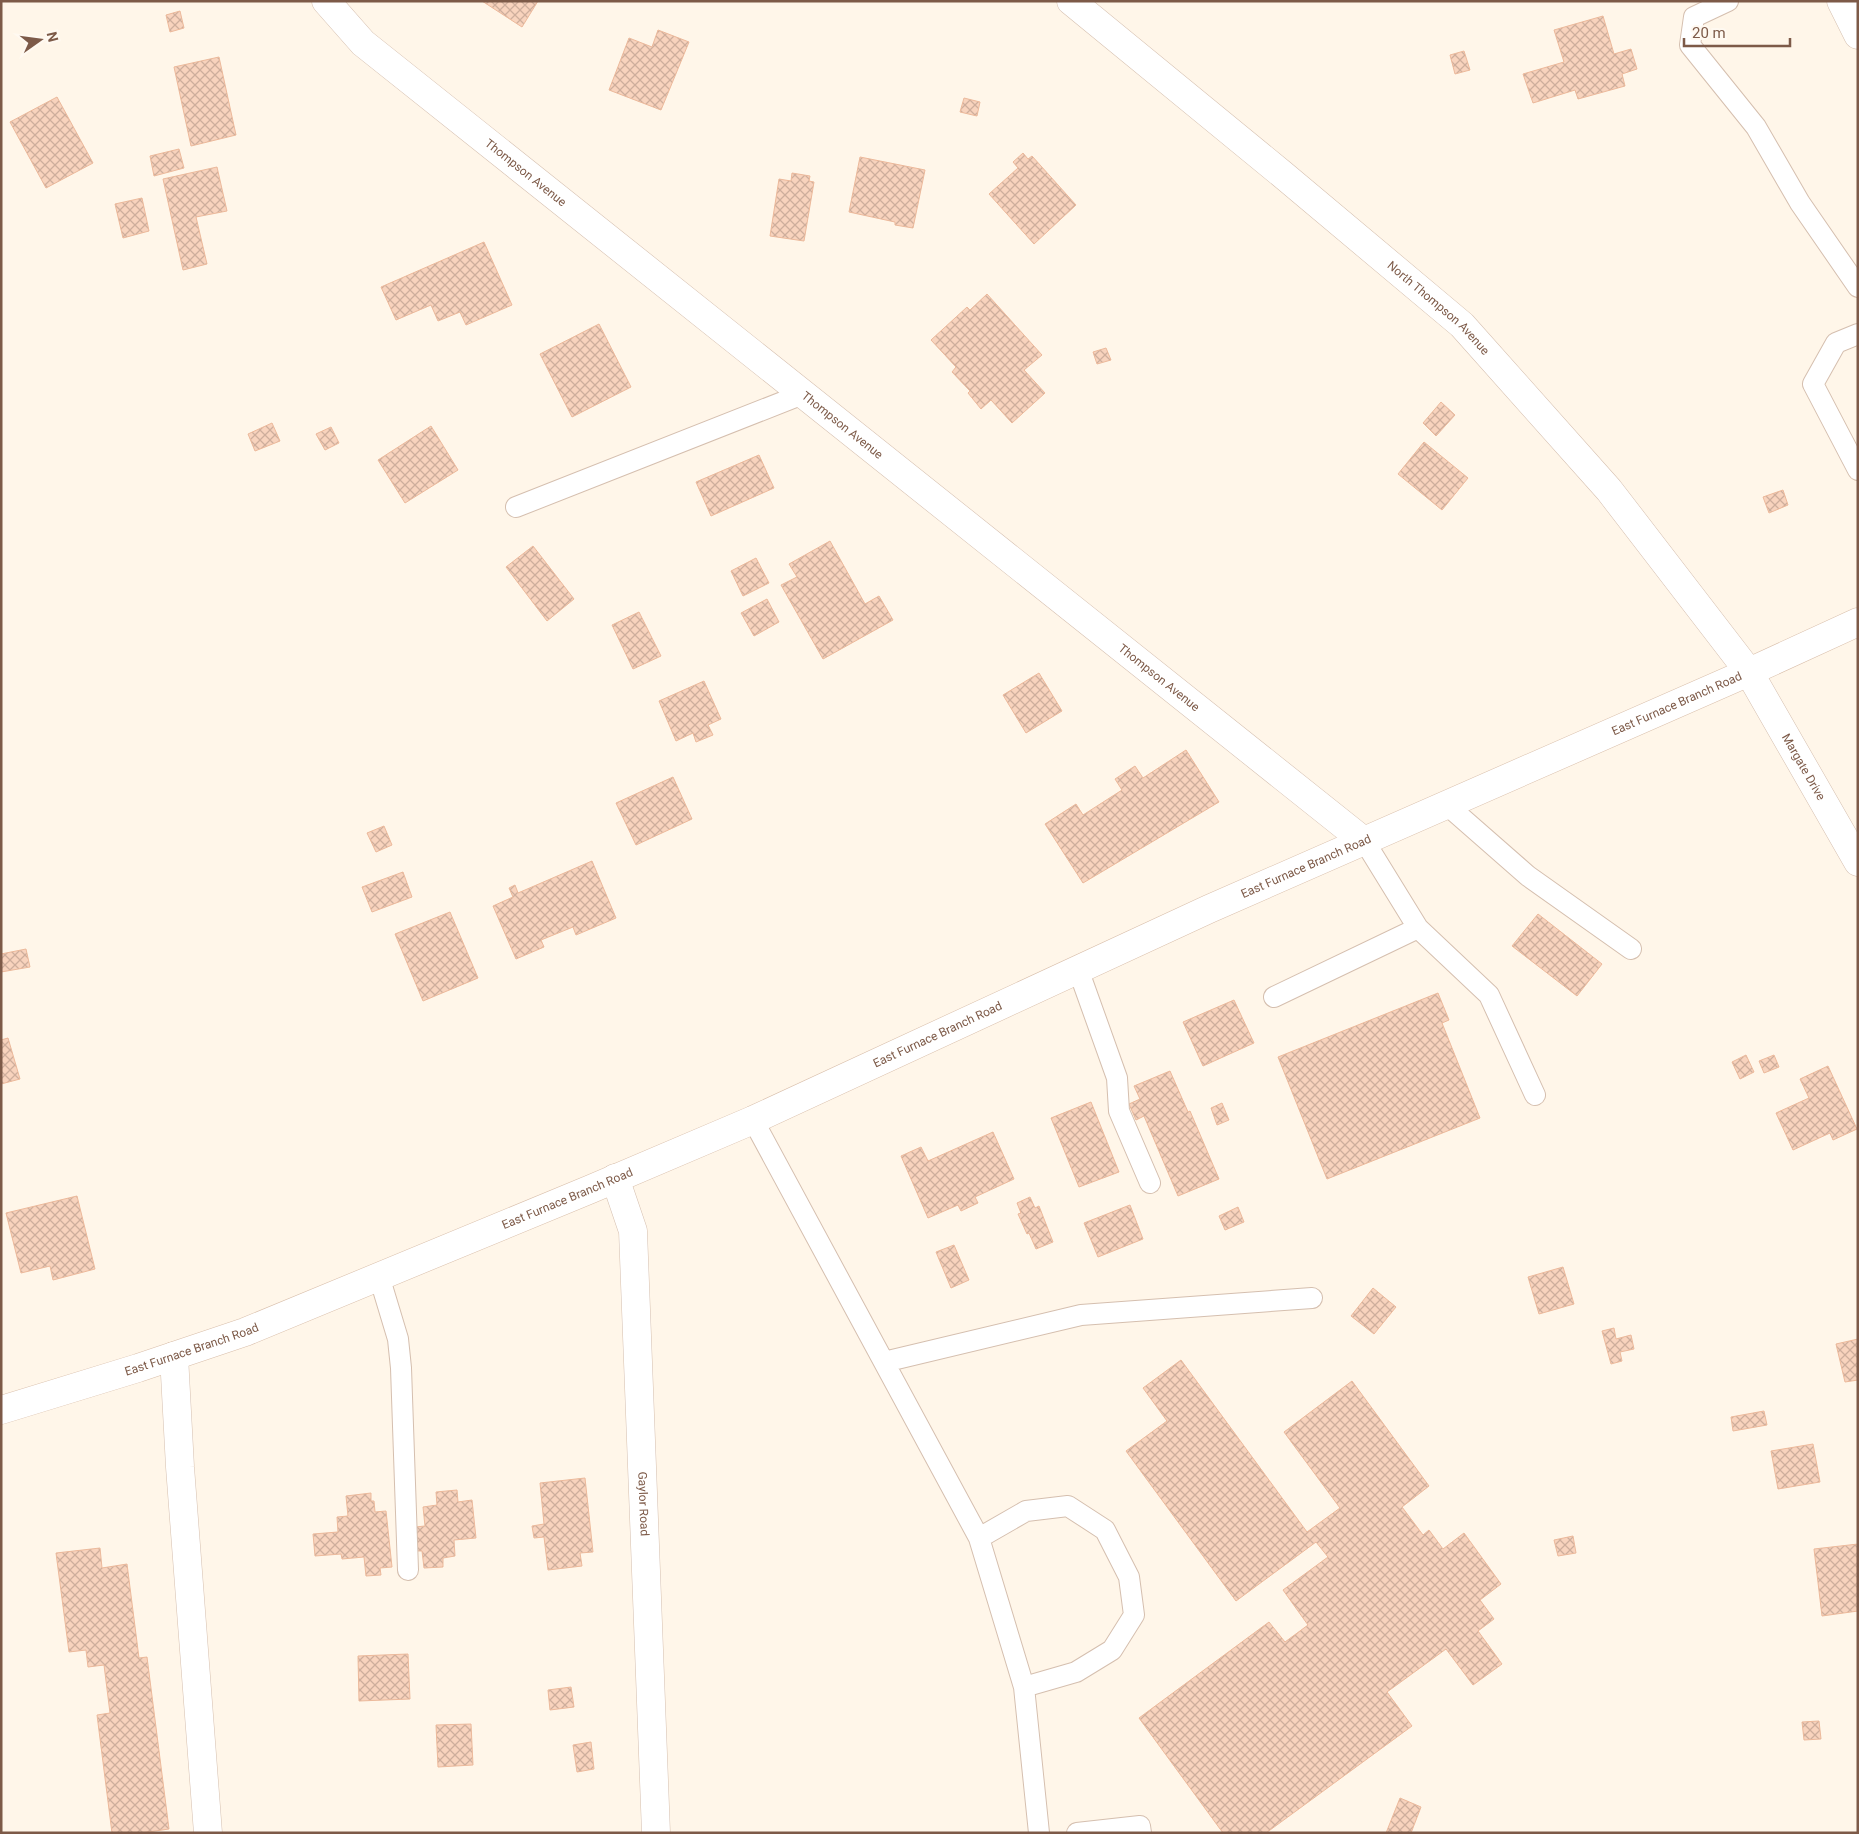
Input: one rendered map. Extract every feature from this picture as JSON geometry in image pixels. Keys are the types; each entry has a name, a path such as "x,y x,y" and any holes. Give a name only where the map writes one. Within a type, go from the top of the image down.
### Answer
{"street":[{"name":"Thompson Avenue","path":"326,1 363,43 1365,842"},
{"name":"North Thompson Avenue","path":"1071,1 1462,325 1609,490 1749,672"},
{"path":"1841,1 1858,35"},
{"name":"East Furnace Branch Road","path":"1,1410 245,1332 753,1120 1209,908 1365,842 1858,622"},
{"name":"Margate Drive","path":"1749,672 1858,862"},
{"name":"Gaylor Road","path":"615,1178 633,1231 656,1833"},
{"path":"174,1356 180,1468 208,1833"}],"lane":[{"path":"1728,1 1694,17 1690,45 1756,127 1800,203 1858,287"},
{"path":"1858,334 1836,342 1813,384 1858,470"},
{"path":"516,507 803,394"},
{"path":"1447,805 1528,876 1631,949"},
{"path":"1365,842 1418,928 1489,995 1536,1095"},
{"path":"1274,997 1418,928"},
{"path":"1078,969 1116,1078 1119,1111 1150,1183"},
{"path":"753,1120 979,1538 1024,1687 1039,1833"},
{"path":"379,1276 398,1339 401,1368 408,1570"},
{"path":"884,1362 1081,1315 1312,1298"},
{"path":"979,1538 1026,1512 1068,1506 1105,1530 1130,1577 1134,1615 1112,1650 1076,1672 1024,1687"},
{"path":"1077,1833 1140,1826 1141,1833"}],"building":[{"path":"482,1 538,1 522,27"},
{"path":"180,11 184,28 170,32 166,15"},
{"path":"1603,16 1614,54 1631,49 1637,69 1622,74 1625,86 1578,99 1575,90 1533,103 1523,74 1564,62 1554,30"},
{"path":"658,30 689,42 661,110 609,90 629,38 652,47"},
{"path":"1464,51 1470,70 1455,74 1450,55"},
{"path":"219,57 236,135 191,146 174,67"},
{"path":"57,97 93,163 46,188 10,122"},
{"path":"964,98 980,102 977,116 960,112"},
{"path":"179,149 184,168 154,176 150,156"},
{"path":"1023,153 1028,159 1032,156 1076,205 1034,244 989,194 1018,168 1013,162"},
{"path":"860,157 925,170 913,228 849,212"},
{"path":"217,167 227,211 196,217 207,264 183,270 163,179"},
{"path":"792,173 810,176 809,181 814,182 804,241 770,236 779,179 791,181"},
{"path":"142,198 149,231 123,238 115,204"},
{"path":"484,242 512,305 466,325 460,312 438,321 431,305 396,320 381,287"},
{"path":"987,294 1042,355 1024,370 1045,393 1012,423 991,400 981,409 968,393 970,391 952,372 956,367 931,340 967,307 970,310"},
{"path":"599,324 631,387 572,417 540,354"},
{"path":"1106,348 1111,360 1097,364 1093,352"},
{"path":"1441,402 1455,415 1436,436 1423,423"},
{"path":"272,423 280,441 255,451 248,434"},
{"path":"431,426 458,470 405,503 378,460"},
{"path":"331,427 339,443 325,450 316,434"},
{"path":"1424,442 1468,478 1442,510 1398,474"},
{"path":"759,455 774,488 711,516 696,482"},
{"path":"1783,490 1788,505 1769,513 1763,497"},
{"path":"830,541 865,604 879,596 893,620 823,659 781,585 797,577 789,564"},
{"path":"533,546 574,599 547,621 506,567"},
{"path":"756,558 769,583 743,596 731,571"},
{"path":"767,599 779,622 754,636 741,613"},
{"path":"639,612 661,656 633,669 612,625"},
{"path":"1039,673 1062,711 1026,733 1003,695"},
{"path":"704,681 721,719 708,725 713,735 696,742 693,733 676,741 659,701"},
{"path":"1186,750 1219,802 1083,883 1045,824 1076,804 1083,815 1122,790 1115,779 1135,766 1143,778"},
{"path":"673,777 692,819 636,845 616,803"},
{"path":"384,826 392,845 376,852 367,833"},
{"path":"592,861 616,918 576,935 573,927 541,940 544,947 516,959 493,906 513,897 509,888 515,885 518,893"},
{"path":"403,872 412,897 372,912 362,887"},
{"path":"450,912 478,978 423,1001 395,934"},
{"path":"1538,914 1602,964 1577,996 1512,946"},
{"path":"26,949 30,967 1,972 1,954"},
{"path":"1438,993 1449,1020 1442,1023 1480,1118 1327,1179 1278,1057"},
{"path":"1234,1000 1254,1043 1203,1066 1183,1022"},
{"path":"8,1038 20,1079 1,1084 1,1040"},
{"path":"1746,1055 1754,1072 1740,1079 1732,1062"},
{"path":"1774,1055 1779,1067 1764,1073 1759,1061"},
{"path":"1828,1066 1857,1129 1833,1140 1830,1133 1793,1150 1776,1113 1809,1098 1800,1079"},
{"path":"1170,1071 1188,1112 1190,1111 1219,1179 1178,1196 1144,1116 1136,1120 1129,1104 1140,1099 1134,1086"},
{"path":"1091,1102 1119,1172 1079,1187 1051,1118"},
{"path":"1222,1103 1229,1120 1217,1125 1211,1108"},
{"path":"993,1132 1014,1179 975,1197 978,1203 961,1211 958,1205 928,1218 901,1156 921,1147 928,1161"},
{"path":"77,1196 95,1269 53,1280 50,1266 21,1273 6,1213"},
{"path":"1030,1197 1035,1208 1039,1206 1053,1242 1036,1249 1018,1214 1021,1213 1017,1203"},
{"path":"1130,1205 1143,1239 1098,1257 1084,1223"},
{"path":"1238,1207 1244,1222 1225,1230 1219,1216"},
{"path":"954,1245 969,1280 951,1288 936,1252"},
{"path":"1563,1267 1574,1304 1539,1314 1528,1277"},
{"path":"1373,1288 1396,1307 1374,1334 1351,1316"},
{"path":"1614,1328 1616,1339 1631,1335 1634,1349 1620,1352 1622,1361 1611,1364 1602,1331"},
{"path":"1858,1339 1858,1380 1845,1382 1836,1344"},
{"path":"1181,1360 1307,1532 1340,1508 1284,1432 1352,1381 1429,1486 1402,1507 1423,1535 1429,1530 1443,1549 1464,1533 1501,1584 1480,1600 1494,1619 1478,1631 1502,1664 1473,1685 1446,1649 1387,1692 1412,1726 1266,1833 1223,1833 1139,1718 1269,1622 1285,1642 1308,1625 1283,1590 1328,1557 1316,1542 1236,1601 1126,1451 1167,1421 1143,1388"},
{"path":"1764,1411 1767,1425 1733,1431 1731,1417"},
{"path":"1813,1444 1820,1482 1778,1489 1771,1451"},
{"path":"585,1478 593,1552 580,1553 582,1566 548,1570 544,1537 534,1538 532,1526 544,1524 540,1483"},
{"path":"457,1490 458,1502 472,1500 476,1538 454,1540 455,1556 443,1558 443,1567 424,1568 422,1551 417,1551 415,1527 425,1526 423,1507 437,1505 436,1492"},
{"path":"371,1493 371,1501 374,1501 375,1512 386,1511 392,1567 380,1568 381,1575 366,1576 364,1557 342,1559 341,1554 315,1556 313,1534 338,1532 337,1517 348,1516 346,1496"},
{"path":"1573,1536 1576,1553 1558,1556 1554,1540"},
{"path":"1858,1544 1858,1611 1822,1616 1814,1549"},
{"path":"100,1548 102,1568 127,1564 139,1658 147,1657 169,1829 141,1833 112,1833 97,1715 110,1713 104,1665 88,1667 86,1650 69,1652 56,1553"},
{"path":"408,1654 410,1699 359,1701 358,1656"},
{"path":"571,1687 574,1707 550,1710 548,1690"},
{"path":"1819,1721 1821,1739 1804,1740 1802,1722"},
{"path":"471,1724 473,1765 438,1767 436,1725"},
{"path":"591,1742 594,1769 577,1772 573,1745"},
{"path":"1400,1798 1421,1807 1411,1833 1386,1833"}]}
